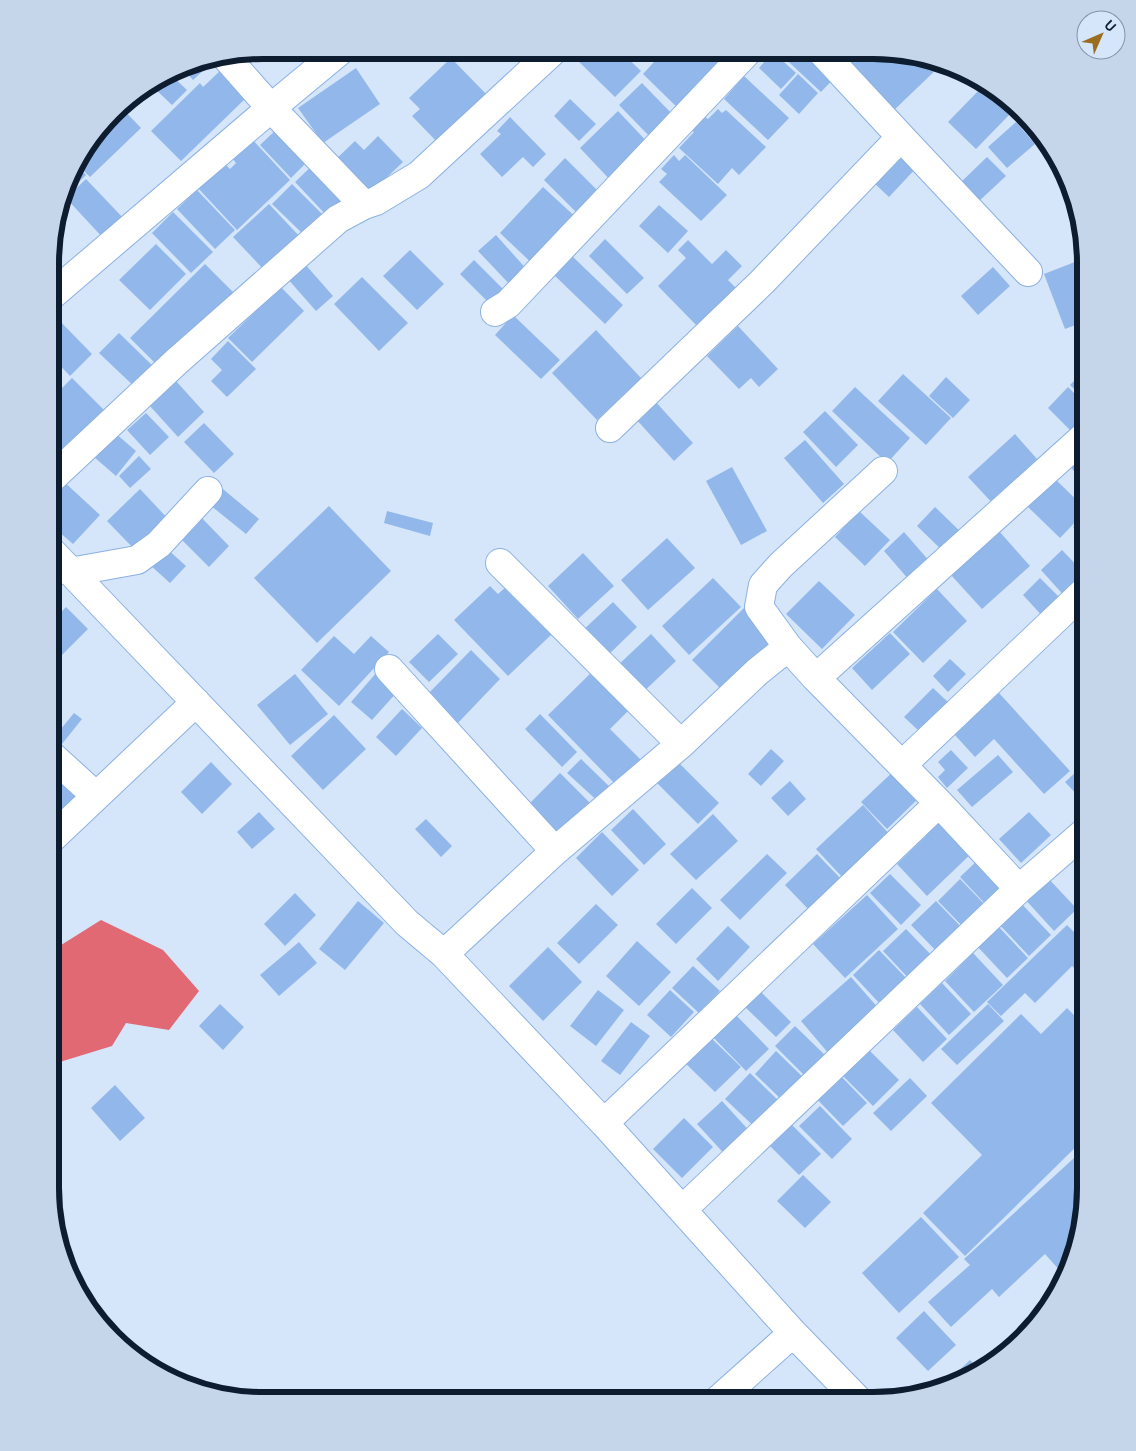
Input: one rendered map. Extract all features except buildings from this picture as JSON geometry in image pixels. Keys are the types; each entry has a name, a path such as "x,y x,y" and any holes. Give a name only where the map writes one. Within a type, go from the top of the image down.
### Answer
{"street":[{"path":"59,289 330,59"},
{"path":"59,472 176,362 338,219 364,205 376,201 419,175 544,59"},
{"path":"496,312 508,304 740,59"},
{"path":"829,59 1028,272"},
{"path":"230,61 271,108 364,205"},
{"path":"610,428 762,282 901,137"},
{"path":"816,678 1077,443"},
{"path":"883,471 781,565 763,585 759,608 788,647 816,678 940,803 1019,889"},
{"path":"70,572 137,560 158,544 208,491"},
{"path":"59,560 407,923 444,954 604,1123 793,1333 849,1392"},
{"path":"500,563 681,744"},
{"path":"902,765 1077,599"},
{"path":"444,954 555,851 681,744 757,672 788,647"},
{"path":"389,669 555,851"},
{"path":"59,831 196,702"},
{"path":"59,762 96,796"},
{"path":"604,1123 940,803"},
{"path":"683,1209 1019,889 1077,839"},
{"path":"726,1392 793,1333"}],"shaded area":[{"path":"101,920 163,950 199,991 169,1030 126,1023 112,1046 59,1062 59,946"}]}
